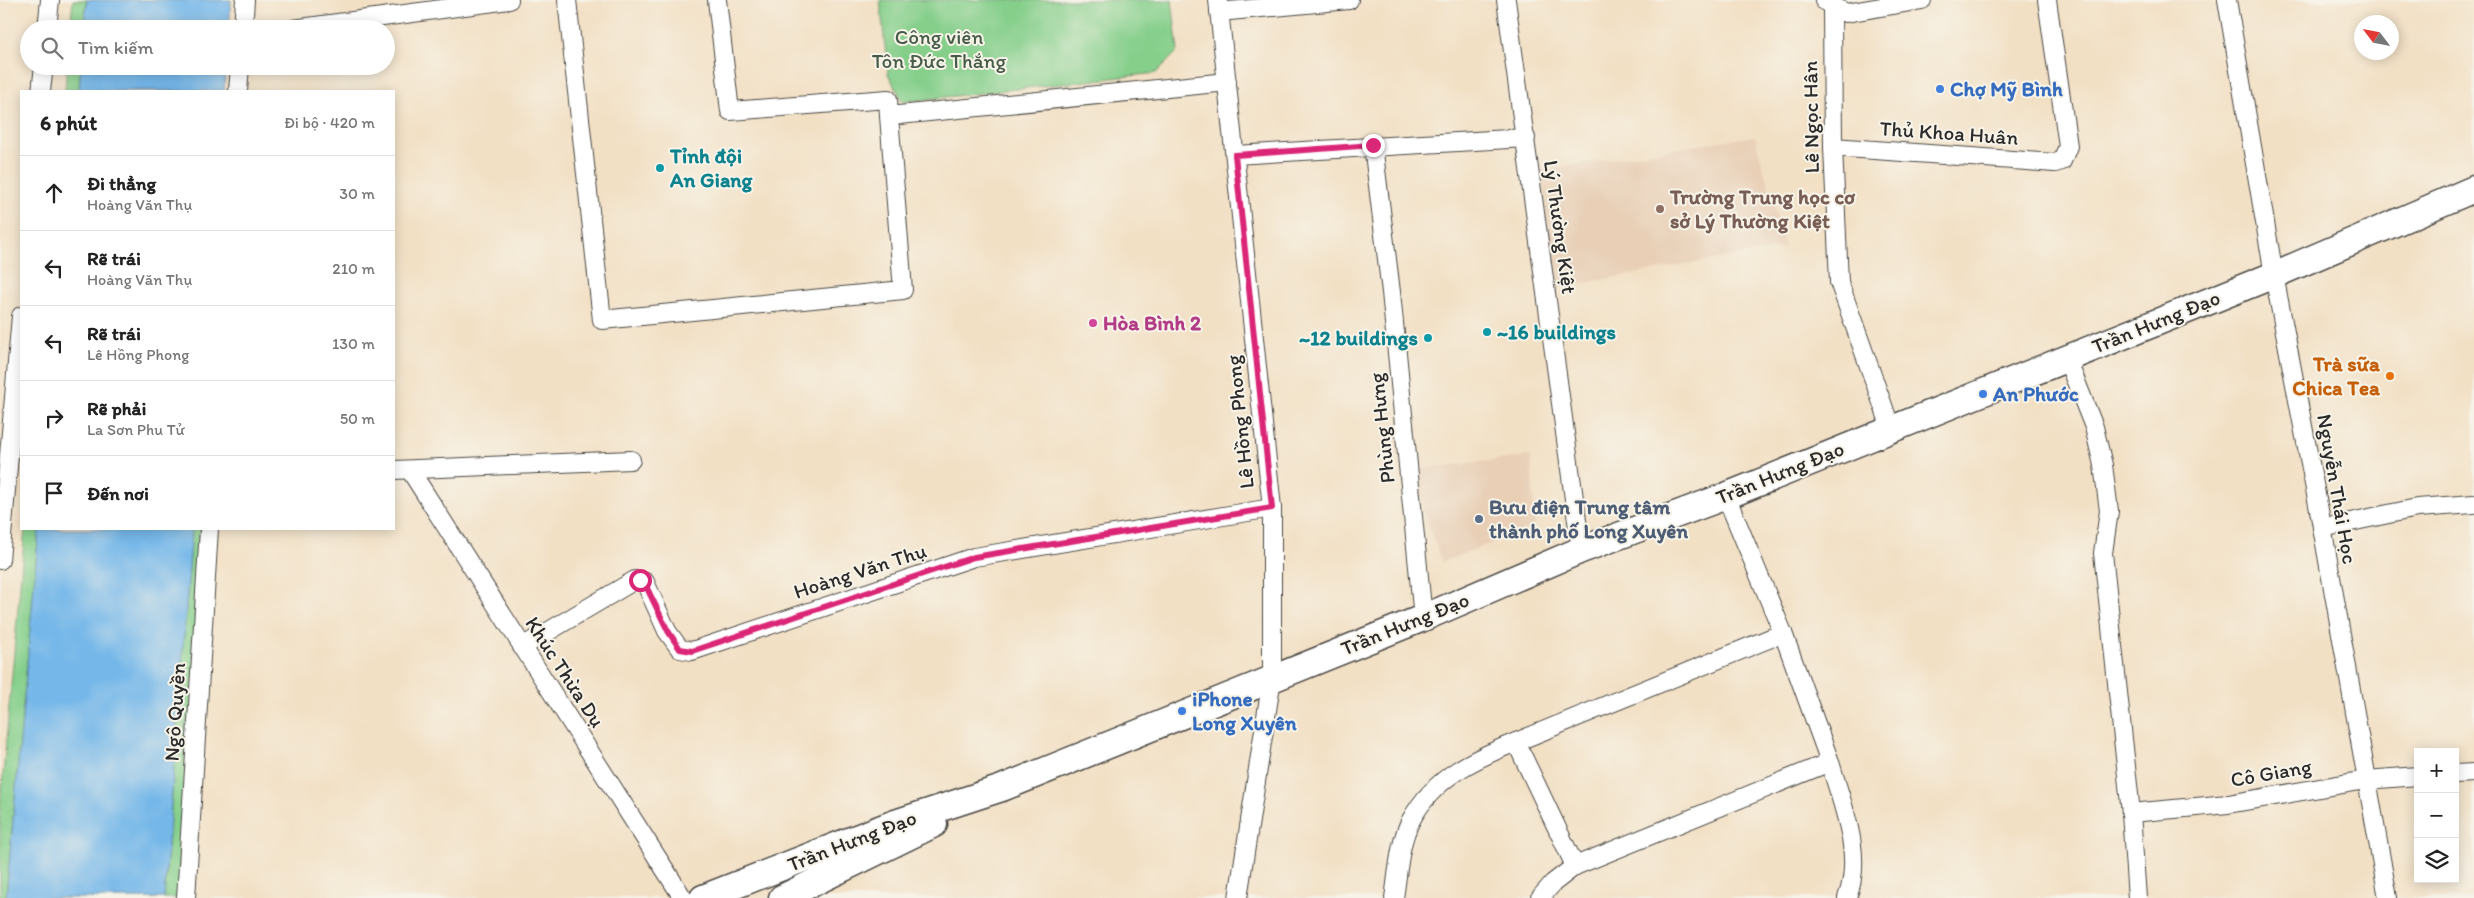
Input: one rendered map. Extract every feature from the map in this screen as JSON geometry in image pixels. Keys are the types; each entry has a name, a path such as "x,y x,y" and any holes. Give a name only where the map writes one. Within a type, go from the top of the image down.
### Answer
{"highway":[{"name":"Trần Hưng Đạo","path":"703,898 892,824 1002,788 1423,618 1581,550 1726,496 2274,275 2474,189"},
{"name":"Trần Hưng Đạo","path":"782,898 892,846 1002,788"}],"street":[{"path":"48,20 50,0"},
{"path":"244,20 245,0"},
{"path":"361,20 509,0"},
{"path":"567,0 602,320 903,290 888,99 730,111 717,0"},
{"path":"1218,6 1349,0"},
{"name":"Lý Thường Kiệt","path":"1506,0 1581,550"},
{"path":"1827,3 1846,13 1922,0"},
{"name":"Thủ Khoa Huân","path":"1833,147 2056,163 2062,161 2068,146 2047,0"},
{"name":"Nguyễn Thái Học","path":"2227,0 2274,275 2322,528 2388,898"},
{"name":"Lê Ngọc Hân","path":"1827,3 1838,282 1891,428"},
{"name":"Lê Hồng Phong","path":"1218,6 1272,508 1272,678 1238,898"},
{"path":"41,90 43,75"},
{"path":"238,90 239,75"},
{"path":"889,116 1227,82"},
{"path":"1235,155 1373,145 1526,138"},
{"name":"Phùng Hưng","path":"1373,145 1391,292 1423,618"},
{"path":"0,560 20,328"},
{"path":"2067,359 2094,427 2103,464 2109,510 2103,553 2131,813 2137,898"},
{"path":"402,470 631,460"},
{"name":"Khúc Thừa Dụ","path":"402,470 522,646 683,898"},
{"path":"1726,496 1783,633 1830,762 1853,850 1853,872 1847,898"},
{"path":"2322,528 2417,508 2474,504"},
{"name":"Hoàng Văn Thụ","path":"522,646 634,580 644,582 668,631 680,649 692,651 974,557 1272,508"},
{"name":"Ngô Quyền","path":"186,898 209,530"},
{"path":"1394,898 1405,837 1411,820 1440,782 1456,770 1479,757 1783,633"},
{"path":"1516,742 1575,866"},
{"path":"1540,898 1553,883 1575,866 1830,762"},
{"path":"2459,774 2474,773"},
{"name":"Cô Giang","path":"2131,813 2228,804 2366,780 2414,776"}],"shaded area":[{"name":"Trường Trung học cơ sở Lý Thường Kiệt","path":"1755,136 1785,247 1555,288 1541,170"},
{"name":"Bưu điện Trung tâm thành phố Long Xuyên","path":"1531,456 1535,526 1442,562 1423,512 1418,469"}],"green space":[{"path":"73,0 87,0 85,20 71,20"},
{"name":"Công viên Tôn Đức Thắng","path":"880,0 1172,0 1178,51 1156,73 903,102 888,74"},
{"path":"66,75 80,75 79,90 65,90"},
{"path":"25,530 39,530 6,898 0,898 0,808"},
{"path":"192,530 206,530 179,898 164,898"}],"water":[{"path":"87,0 231,0 230,20 85,20"},
{"path":"80,75 225,75 224,90 79,90"},
{"path":"39,530 192,530 164,898 6,898"}],"place":[{"name":"Chợ Mỹ Bình","path":"1940,89"},
{"name":"Tỉnh đội An Giang","path":"660,168"},
{"name":"Trường Trung học cơ sở Lý Thường Kiệt","path":"1660,209"},
{"name":"Hòa Bình 2","path":"1093,323"},
{"name":"~16 buildings","path":"1487,332"},
{"name":"~12 buildings","path":"1428,338"},
{"name":"Trà sữa Chica Tea","path":"2390,376"},
{"name":"An Phước","path":"1983,394"},
{"name":"Bưu điện Trung tâm thành phố Long Xuyên","path":"1479,519"},
{"name":"iPhone Long Xuyên","path":"1182,711"}],"route":[{"path":"640,580 644,582 668,631 680,649 692,651 974,557 1272,508 1235,155 1373,145"}]}
